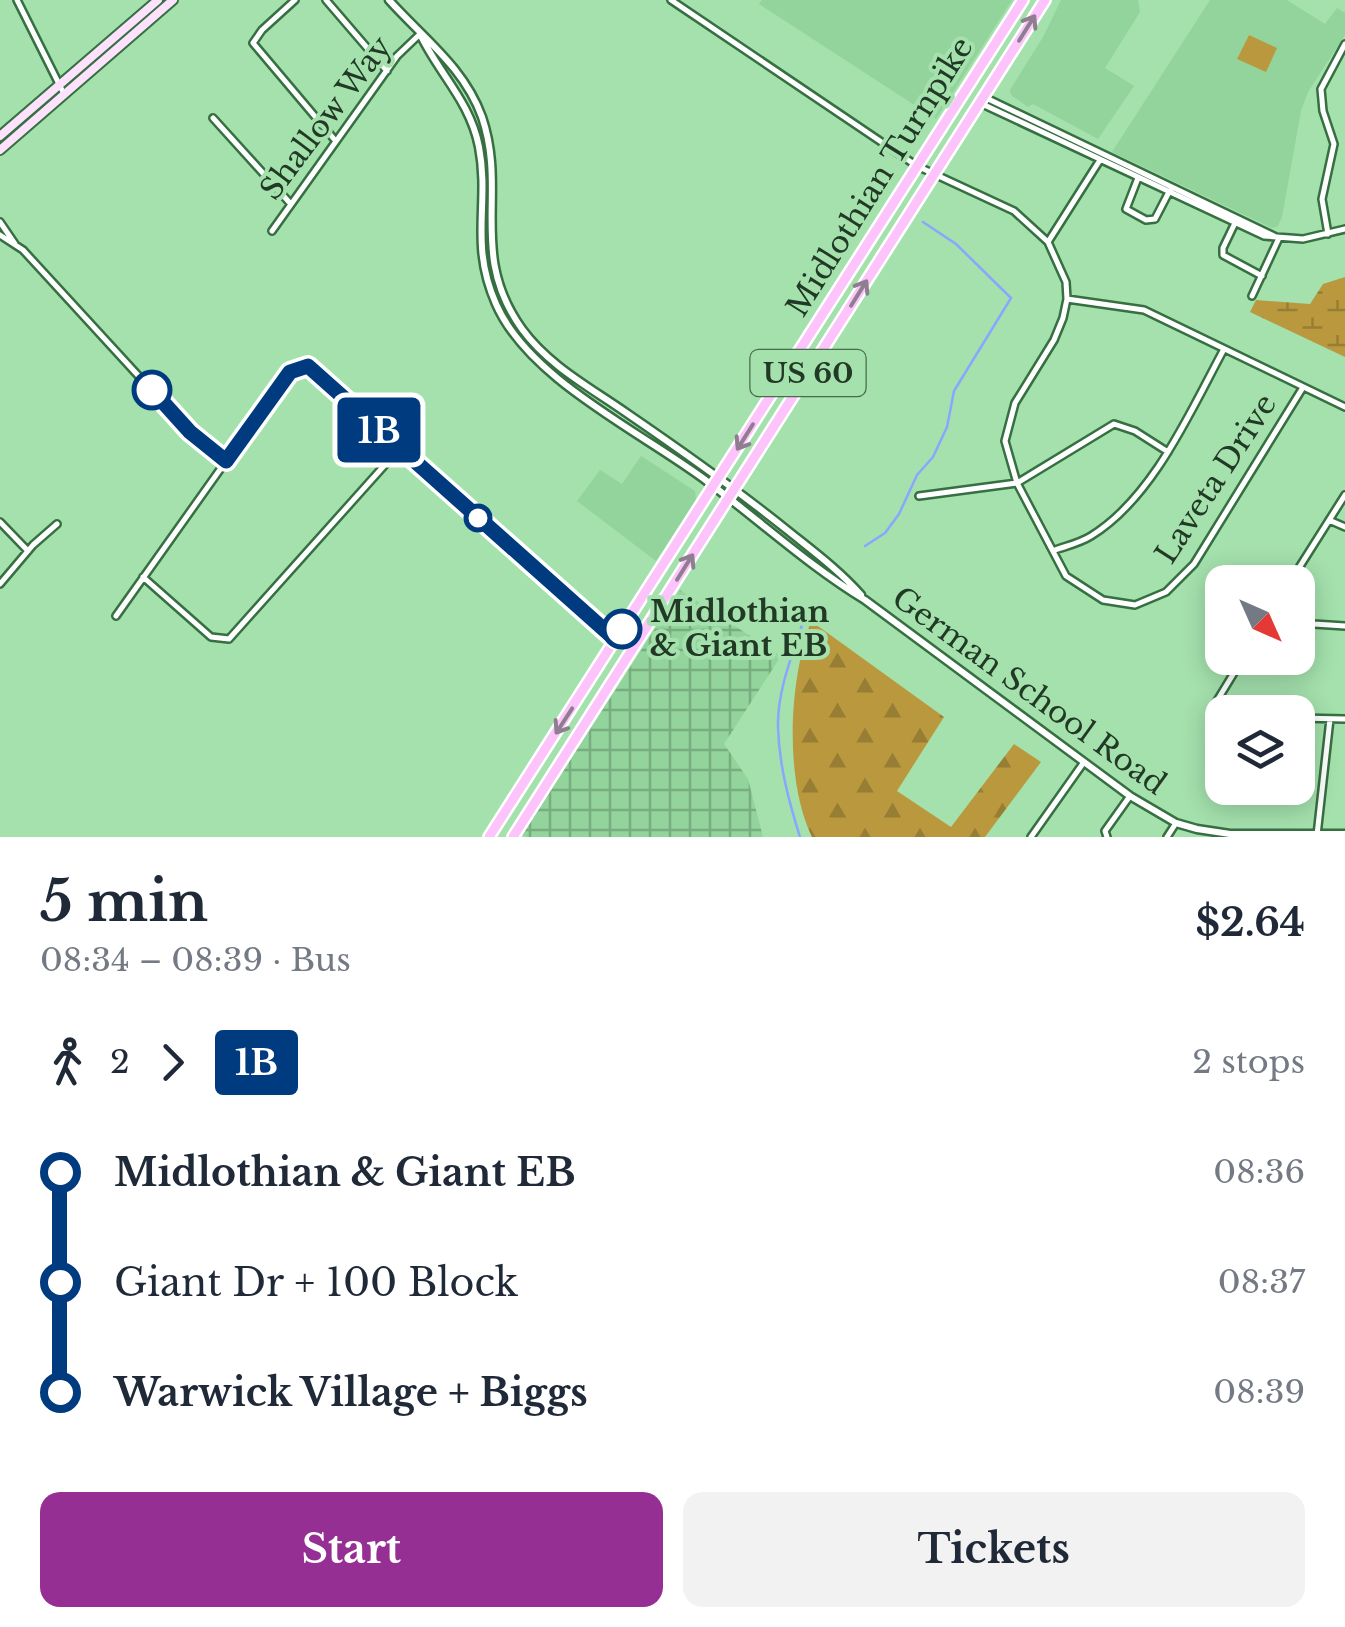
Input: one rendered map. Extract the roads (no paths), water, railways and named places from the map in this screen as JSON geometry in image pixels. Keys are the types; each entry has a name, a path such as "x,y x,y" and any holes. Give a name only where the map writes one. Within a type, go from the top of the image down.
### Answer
{"main road":[{"path":"0,150 158,0"},
{"path":"0,136 173,0"},
{"name":"Midlothian Turnpike","path":"495,835 1022,0"},
{"name":"Midlothian Turnpike","path":"512,837 1045,0"}],"street":[{"path":"16,0 61,90"},
{"path":"295,0 253,43 335,140"},
{"path":"326,0 386,70"},
{"path":"389,0 451,62 481,115 492,164 490,244 506,302 534,343 580,382 716,482"},
{"path":"671,0 917,166 1008,207 1048,242 1062,268 1068,299 1061,326 1015,403 1004,441 1017,482 1055,550 1089,538 1122,512 1168,452 1224,349"},
{"path":"420,34 428,52 459,92 474,129 482,170 481,251 497,306 525,349 574,390 716,482"},
{"name":"Shallow Way","path":"272,231 386,70 420,34"},
{"path":"1328,234 1322,199 1334,144 1321,89 1345,44"},
{"path":"982,100 1278,238 1303,239 1345,229"},
{"path":"213,118 290,202"},
{"path":"1048,242 1103,157"},
{"path":"1140,174 1126,205 1130,214 1152,221 1171,189"},
{"path":"1237,220 1223,255 1262,276"},
{"path":"0,222 190,432 226,461"},
{"path":"0,234 16,244"},
{"path":"1252,296 1278,238"},
{"path":"1068,299 1144,310 1345,407"},
{"path":"116,616 290,372 302,366 313,370 616,639 632,649"},
{"path":"574,390 580,382"},
{"name":"Laveta Drive","path":"1055,550 1066,576 1103,600 1134,604 1166,592 1202,552 1302,388"},
{"path":"919,496 1017,482 1114,424 1135,431 1168,452"},
{"path":"143,577 211,637 222,640 234,636 400,448"},
{"name":"German School Road","path":"716,482 836,583 865,600 1130,796 1176,823 1230,834 1345,834"},
{"path":"1301,565 1345,495"},
{"path":"1329,520 1345,528"},
{"path":"0,522 28,551"},
{"path":"0,584 57,524"},
{"path":"1315,624 1345,626"},
{"path":"1315,719 1345,719"},
{"path":"1317,834 1330,720"},
{"path":"1031,837 1084,762"},
{"path":"1107,837 1105,831 1130,796"},
{"path":"1167,837 1176,823"}],"waterway":[{"path":"865,546 885,533 899,514 917,475 933,457 947,427 954,391 1011,298 956,244 923,222"},
{"path":"800,837 780,755 778,713 804,619"}],"place":[{"name":"Midlothian & Giant EB","path":"622,629"}]}
